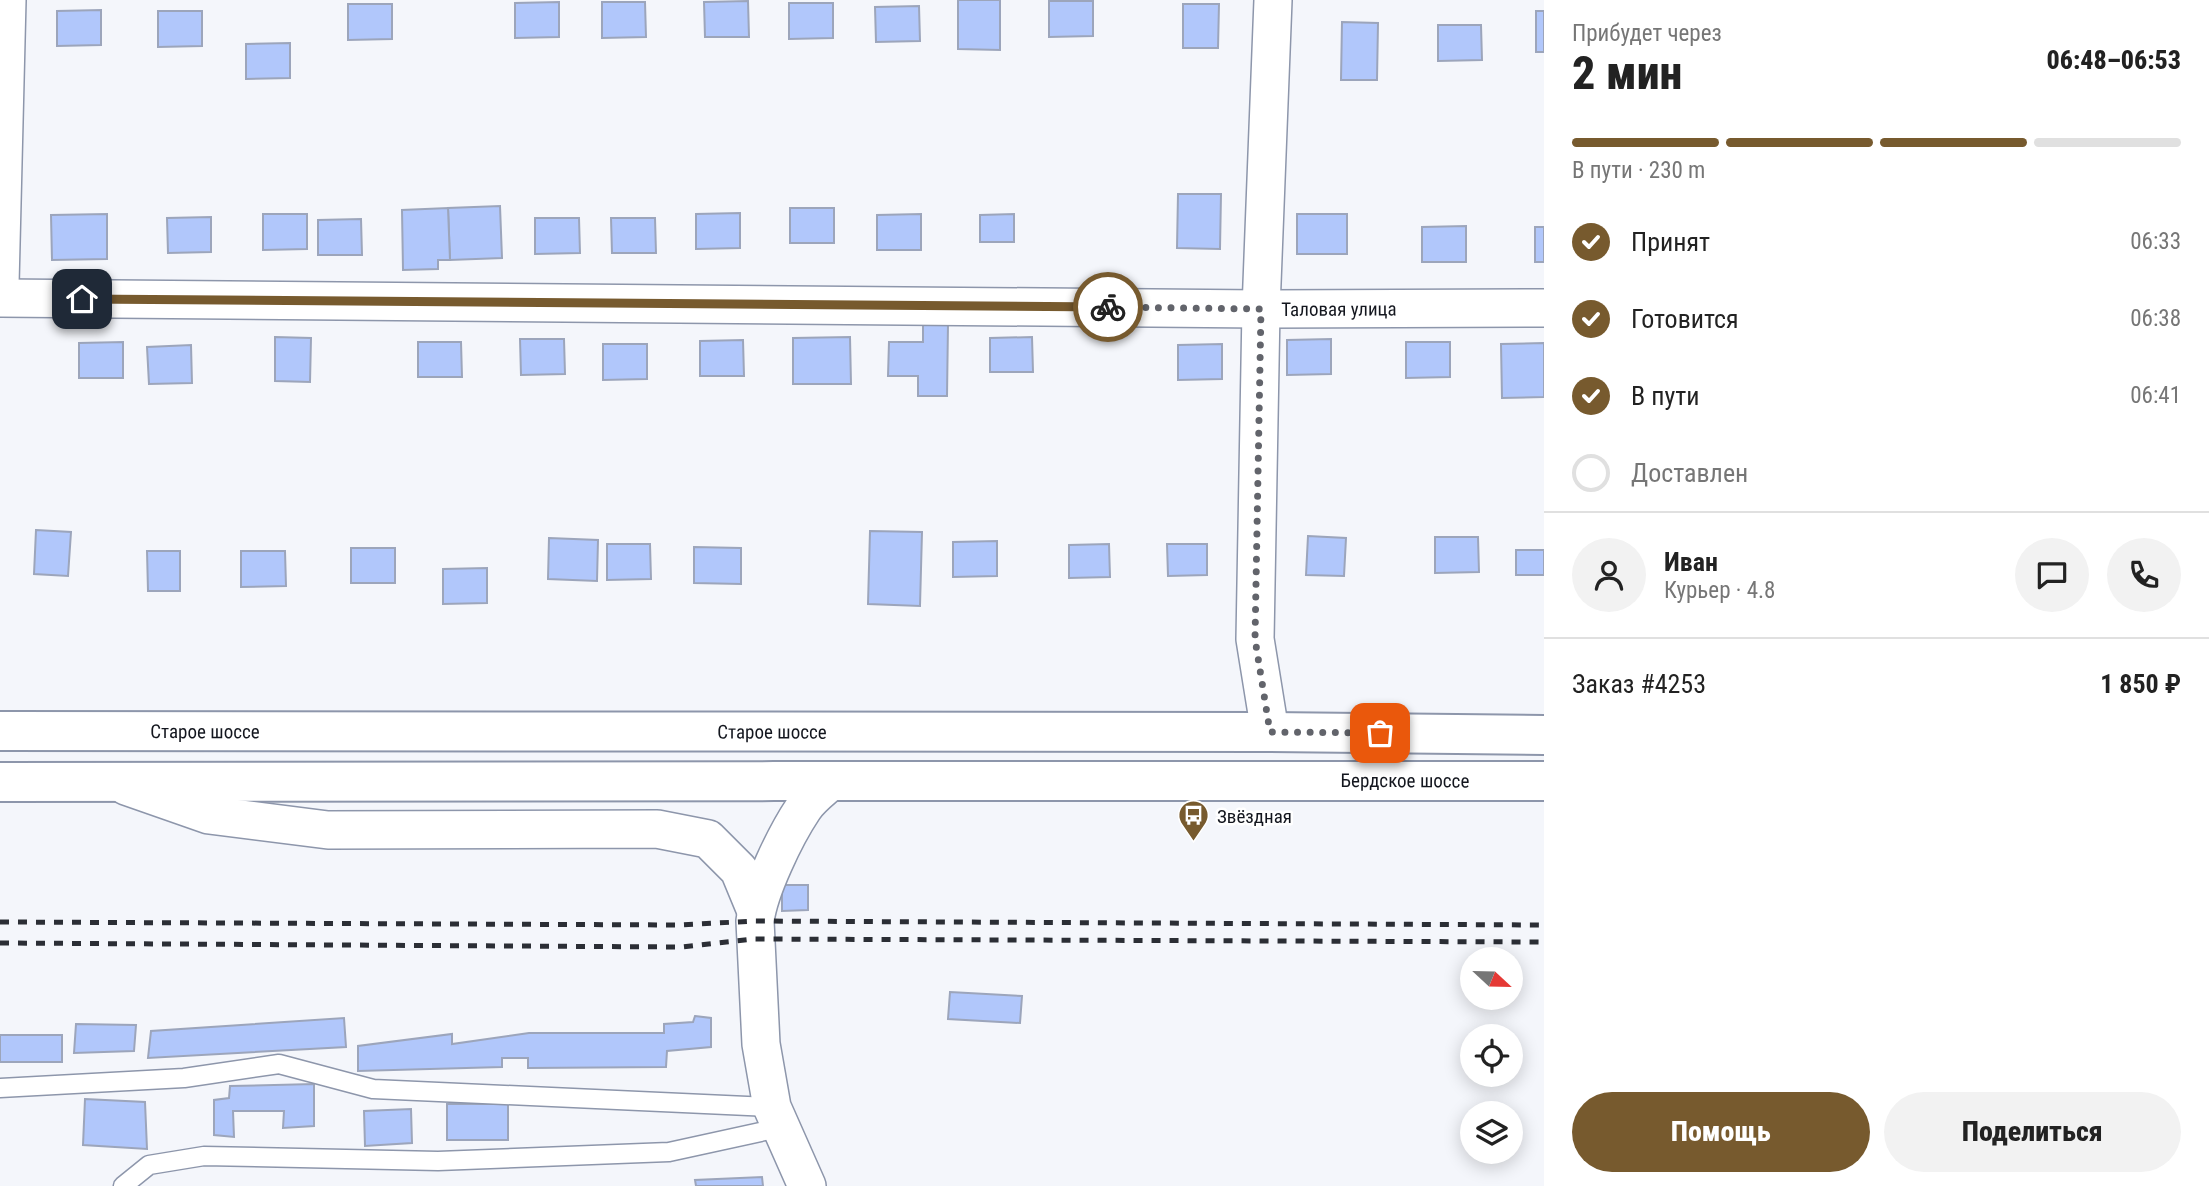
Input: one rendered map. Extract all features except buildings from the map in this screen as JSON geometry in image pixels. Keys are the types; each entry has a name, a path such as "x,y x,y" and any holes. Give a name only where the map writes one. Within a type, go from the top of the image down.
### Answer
{"highway":[{"name":"Старое шоссе","path":"0,730 1270,732 1544,735"},
{"name":"Бердское шоссе","path":"830,782 1267,779 1544,781"},
{"path":"0,782 830,782"}],"street":[{"path":"0,284 7,0"},
{"path":"1270,732 1255,639 1261,309 1273,0"},
{"name":"Таловая улица","path":"0,298 1261,309 1544,308"},
{"path":"807,1186 778,1117 761,1044 754,939 756,911 773,866 803,808 830,782"},
{"path":"117,783 209,815 328,830 657,830 708,839 739,870 756,911"}],"lane":[{"path":"0,1088 184,1078 279,1064 373,1088 778,1117"},
{"path":"123,1186 149,1165 204,1156 438,1161 669,1152 778,1117"}],"railway":[{"path":"0,922 679,925 755,921 1544,925"},
{"path":"0,943 681,947 754,939 1544,942"}],"way so far":[{"path":"1108,307 1261,309 1255,639 1270,732 1380,733"}],"place":[{"name":"Звёздная","path":"1194,843"}],"route":[{"path":"82,299 1108,307"}]}
